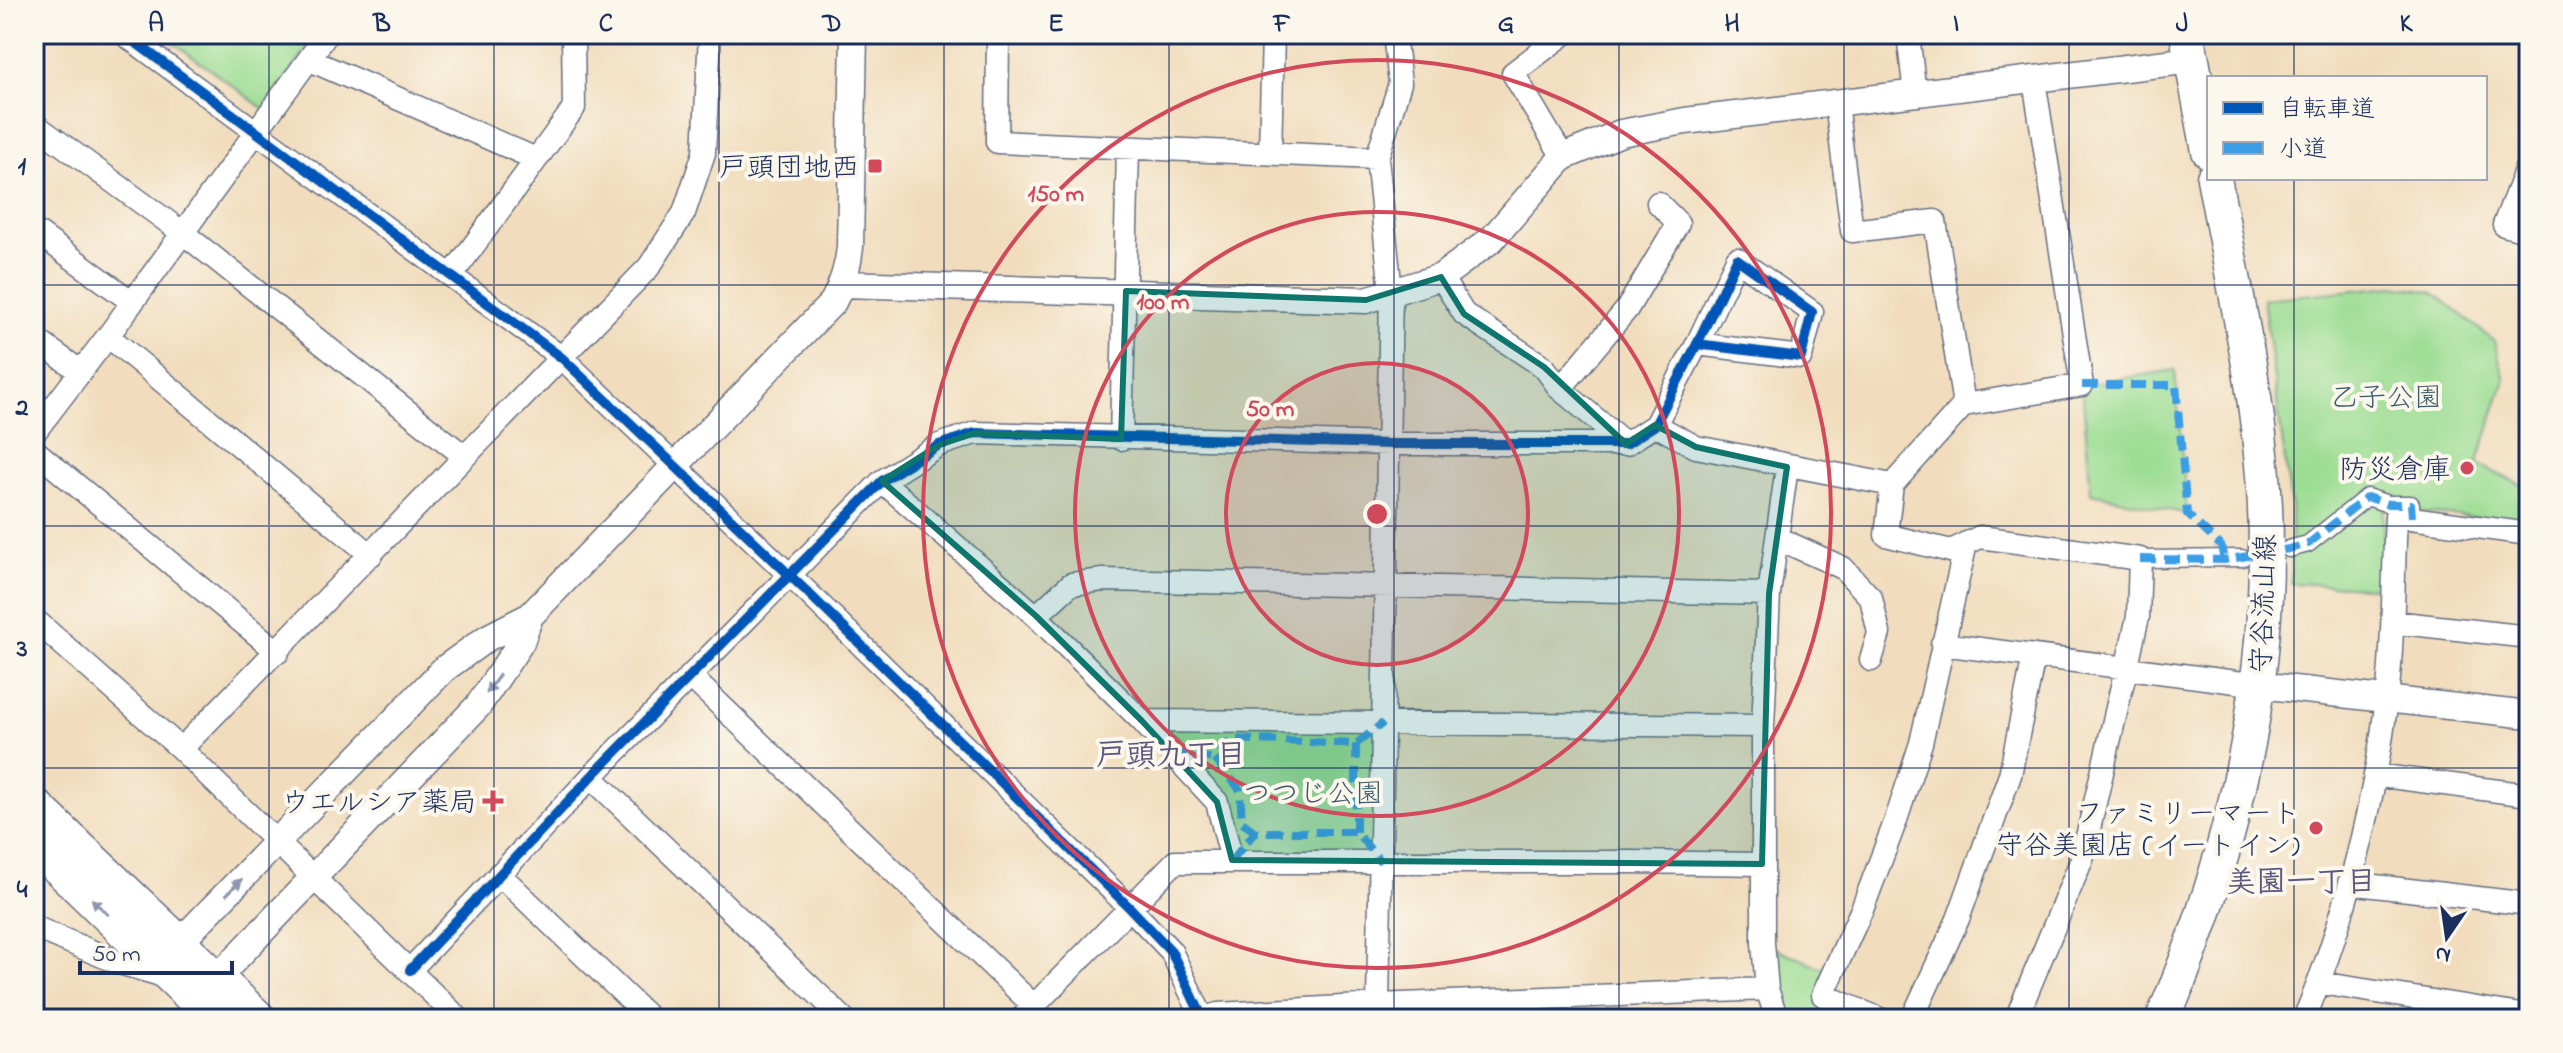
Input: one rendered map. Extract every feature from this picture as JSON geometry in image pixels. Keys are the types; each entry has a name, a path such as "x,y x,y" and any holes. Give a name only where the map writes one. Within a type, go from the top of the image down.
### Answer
{"highway":[{"path":"34,806 258,1019"},
{"path":"34,843 216,1019"}],"main road":[{"path":"2190,47 2207,140"},
{"name":"守谷流山線","path":"2163,1019 2217,875 2249,748 2259,685 2266,551 2264,488 2255,409 2214,180"}],"street":[{"path":"124,34 562,358 1130,908 1171,951 1203,1018 1218,1014 1378,1005 1767,989"},
{"path":"34,433 327,34"},
{"path":"452,275 574,108 573,34"},
{"path":"181,749 649,267 684,213 704,153 710,34"},
{"path":"176,981 179,943 444,669 487,638 530,616 833,302 843,284 850,247 854,34"},
{"path":"998,34 997,142 1377,158"},
{"path":"1270,153 1273,34"},
{"path":"1378,1005 1391,292 1377,158 1400,83 1394,34"},
{"path":"1563,157 1513,73 1564,34"},
{"path":"1908,34 1915,94"},
{"path":"843,284 1366,300 1441,277 1492,239 1563,157 1621,133 1685,121 2034,80 2190,47"},
{"path":"310,60 536,159"},
{"path":"2034,80 2082,385 1964,405 1892,485 1886,535 1951,551 1980,537 2140,559 2266,551 2308,544 2367,497 2388,504 2411,504 2412,517"},
{"path":"1836,103 1852,231 1935,221 1964,405"},
{"path":"34,124 183,233 464,456"},
{"path":"1121,439 1128,148"},
{"path":"2529,161 2504,225 2529,232"},
{"path":"1560,389 1627,309 1678,223 1658,203"},
{"path":"34,230 132,302"},
{"path":"410,970 591,777 882,481 939,445 975,433 1390,444 1626,444 1655,425 1737,259 1812,312 1801,357 1697,344"},
{"path":"1441,277 1464,314 1544,367 1560,389 1626,444"},
{"path":"108,336 371,555"},
{"path":"34,338 81,372"},
{"path":"1655,425 1696,447 1892,485"},
{"path":"34,450 278,652"},
{"path":"1777,1019 1767,989 1763,943 1763,726 1769,594 1787,467"},
{"path":"882,481 1036,616 1142,721 1217,802 1232,860"},
{"path":"2304,1019 2320,983 2349,883 2375,775 2387,699 2396,516 2529,534"},
{"path":"1777,538 1843,568 1871,598 1879,633 1871,660"},
{"path":"1880,1019 1823,995 1863,907 1921,743 1966,543"},
{"path":"2016,1019 2082,859 2138,617 2140,559"},
{"path":"1036,616 1071,584 1103,580 1769,594"},
{"path":"34,927 119,963 176,981 216,979 478,706 521,642 530,616"},
{"path":"34,619 181,749 459,1019"},
{"path":"2393,622 2529,637"},
{"path":"1942,644 2259,685 2529,715"},
{"path":"1912,1019 1958,919 2010,775 2034,656"},
{"path":"691,677 1032,1015 1175,862 1762,864"},
{"path":"1142,721 1763,726"},
{"path":"2375,775 2529,795"},
{"path":"591,777 844,1019"},
{"path":"499,874 650,1019"},
{"path":"2349,883 2529,904"},
{"path":"2320,983 2527,1016 2527,1019"}],"highlighted area":[{"path":"1441,277 1464,314 1544,367 1626,444 1655,425 1696,447 1787,467 1769,594 1762,864 1232,860 1217,802 1142,721 1036,616 882,481 939,445 975,433 1121,439 1126,291 1366,300"}],"green space":[{"path":"162,34 317,34 264,109"},
{"name":"乙子公園","path":"2394,286 2433,292 2494,341 2505,380 2477,464 2529,489 2529,523 2384,509 2382,588 2291,583 2291,504 2263,299"},
{"path":"2175,370 2187,514 2091,493 2082,385"},
{"name":"つつじ公園","path":"1142,721 1383,723 1381,862 1232,860 1217,802"},
{"path":"1763,943 1832,972 1823,995 1863,1019 1777,1019"}],"marked path":[{"path":"2521,34 2524,48 2529,50"},
{"path":"2082,385 2176,385 2187,514 2221,546 2224,560"},
{"path":"2140,559 2224,560 2308,544 2367,497 2388,504 2411,504 2412,517"},
{"path":"1255,832 1242,822 1240,790 1215,759 1231,739 1356,744 1383,723"},
{"path":"1356,744 1356,832"},
{"path":"1171,752 1215,759"},
{"path":"1232,860 1255,832 1356,832 1381,862"}],"cycle path":[{"path":"124,34 562,358 802,587 1130,908 1171,951 1203,1019"},
{"path":"410,970 591,777 882,481 939,445 975,433 1390,444 1626,444 1655,425 1737,259 1812,312 1801,357 1697,344"}],"place":[{"name":"戸頭団地西","path":"875,166"},
{"name":"防災倉庫","path":"2467,468"},
{"name":"ウエルシア薬局","path":"493,801"},
{"name":"ファミリーマート 守谷美園店 (イートイン)","path":"2316,828"}],"district":[{"name":"戸頭九丁目","path":"1171,754"},
{"name":"美園一丁目","path":"2301,881"}]}
